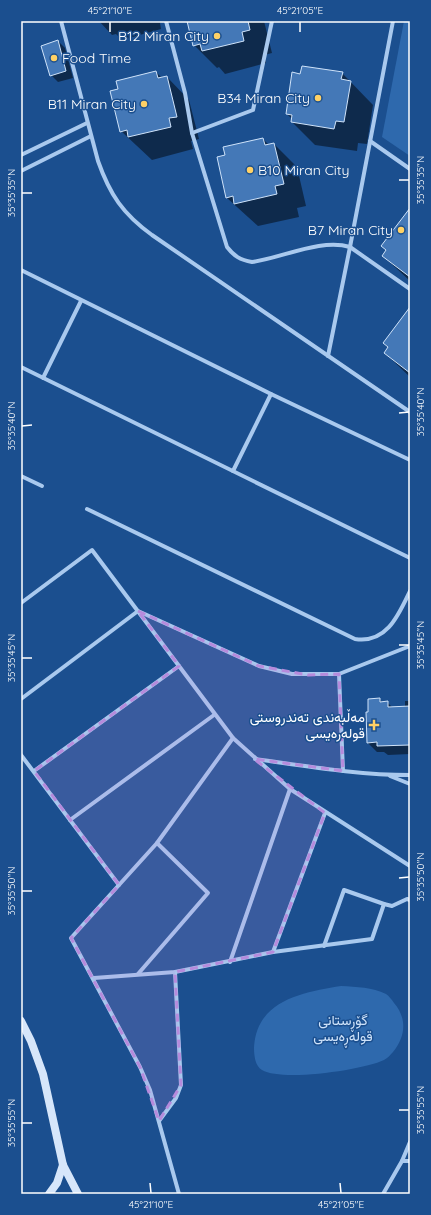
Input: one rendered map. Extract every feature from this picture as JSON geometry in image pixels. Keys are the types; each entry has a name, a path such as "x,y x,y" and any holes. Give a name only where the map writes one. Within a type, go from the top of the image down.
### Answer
{"street":[{"path":"61,21 98,162 113,197 137,224 410,412"},
{"path":"166,21 185,93 192,133 228,247 234,255 242,260 252,262 324,245 337,244 350,247 410,289"},
{"path":"192,133 253,110 272,21"},
{"path":"328,356 393,21"},
{"path":"21,155 87,123"},
{"path":"21,171 91,136"},
{"path":"370,141 410,169"},
{"path":"21,270 270,394 410,460"},
{"path":"43,378 81,300"},
{"path":"21,368 410,558"},
{"path":"233,471 270,394"},
{"path":"21,476 42,486"},
{"path":"88,509 355,640 371,638 387,631 394,622 410,590"},
{"path":"21,603 92,550 214,714 233,738 254,759 290,789 325,813 410,866"},
{"path":"138,611 259,666 292,674 339,674 410,646"},
{"path":"21,699 138,611"},
{"path":"34,771 179,666"},
{"path":"339,674 343,771"},
{"path":"70,820 214,714"},
{"path":"179,1194 152,1096 140,1067 94,978 71,938 157,843 233,738"},
{"path":"21,754 119,885"},
{"path":"254,759 343,771 388,775 410,775"},
{"path":"388,775 410,784"},
{"path":"230,962 290,789"},
{"path":"274,952 325,813"},
{"path":"138,974 208,893 157,843"},
{"path":"324,946 344,890 392,906 407,899 410,900"},
{"path":"94,978 175,972 274,952 372,939 384,904"},
{"path":"159,1121 176,1098 181,1085 175,972"},
{"path":"21,1021 31,1040 43,1074 63,1165 78,1194"},
{"path":"383,1194 402,1162 410,1142"},
{"path":"402,1162 410,1161"},
{"path":"49,1194 57,1183 63,1165"}],"highlighted area":[{"path":"138,611 259,666 308,675 339,674 343,771 254,759 325,813 273,952 175,972 181,1085 159,1121 140,1067 71,938 119,885 34,771 179,666"}],"green space":[{"path":"404,21 410,21 410,156 382,137"},
{"name":"گۆڕستانی قولەڕەیسی","path":"341,986 375,990 386,994 391,999 398,1009 403,1021 400,1040 393,1052 384,1060 374,1064 341,1071 304,1075 287,1075 262,1070 256,1063 254,1048 257,1032 263,1019 284,1001 312,991"}],"building":[{"name":"B12 Miran City","path":"187,21 248,21 250,30 242,32 244,41 202,51 200,44 193,46"},
{"name":"Food Time","path":"58,40 66,71 50,76 41,46"},
{"name":"B34 Miran City","path":"302,66 343,72 341,79 351,81 344,122 336,121 334,129 291,122 292,115 286,114 292,72 300,74"},
{"name":"B11 Miran City","path":"156,71 158,78 167,76 177,117 169,118 171,127 128,137 127,130 120,132 110,91 118,89 116,81"},
{"name":"B10 Miran City","path":"263,138 265,145 274,143 284,184 275,186 277,194 234,204 233,196 226,198 217,157 225,155 223,147"},
{"name":"B7 Miran City","path":"410,208 410,277 382,256 386,250 381,246"},
{"path":"410,307 410,373 384,353 388,347 383,343"},
{"name":"مەڵبەندی تەندروستی قولەرەیسی","path":"380,698 380,702 388,701 388,707 410,706 410,745 377,746 377,742 367,743 366,712 368,712 368,699"}],"place":[{"name":"B12 Miran City","path":"217,36"},
{"name":"Food Time","path":"54,58"},
{"name":"B34 Miran City","path":"318,98"},
{"name":"B11 Miran City","path":"144,104"},
{"name":"B10 Miran City","path":"250,170"},
{"name":"B7 Miran City","path":"401,230"},
{"name":"مەڵبەندی تەندروستی قولەرەیسی","path":"374,725"}]}
